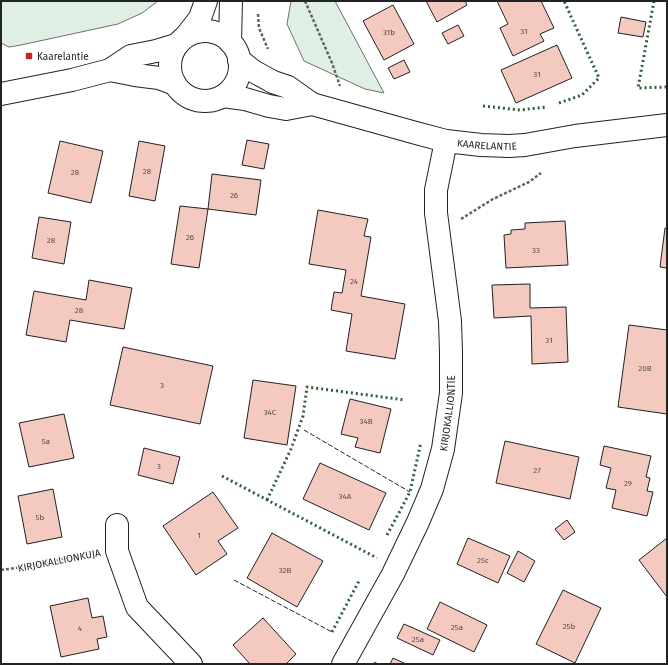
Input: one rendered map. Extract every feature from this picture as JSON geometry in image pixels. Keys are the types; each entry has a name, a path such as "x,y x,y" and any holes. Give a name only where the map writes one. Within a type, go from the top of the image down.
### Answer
{"main road":[{"path":"206,1 200,18 173,51 170,64 172,78 179,90 190,98 197,100 210,100 223,96 229,91 239,74 235,51 231,1"},
{"path":"1,94 72,80 110,70 131,56 156,51 199,31 213,32 225,37 235,51"},
{"name":"KAARELANTIE","path":"235,51 253,71 273,82 288,86 312,104 446,141 481,145 525,145 586,134 667,125"},
{"path":"110,70 135,76 159,78 175,84"},
{"name":"KAARELANTIE","path":"223,96 245,99 286,109 312,104"},
{"name":"KIRJOKALLIONTIE","path":"343,664 394,574 415,529 432,489 443,449 451,393 452,352 450,321 436,213 436,190 446,141"},
{"path":"117,526 117,551 137,607 191,664"}],"path":[{"path":"306,1 340,86"},
{"path":"257,8 260,28 270,54"},
{"path":"455,222 493,199 529,182 541,173"},
{"name":"KIRJOKALLIONKUJA","path":"1,570 44,564 76,555 101,551 117,551"}],"green space":[{"path":"1,1 158,1 142,13 118,24 9,47 1,43"},
{"path":"291,1 335,1 384,93 365,89 304,61 287,24"}],"building":[{"path":"426,1 465,1 467,5 437,22"},
{"path":"497,1 541,1 554,28 540,34 544,41 513,56 500,28 508,24"},
{"path":"393,5 414,44 384,60 363,21"},
{"path":"621,17 646,22 643,37 618,33"},
{"path":"458,25 464,36 448,44 442,33"},
{"path":"557,45 572,78 516,103 501,70"},
{"path":"404,60 410,72 394,79 388,68"},
{"path":"247,140 269,144 264,169 242,165"},
{"path":"60,141 103,151 91,203 48,193"},
{"path":"139,141 165,146 155,201 129,196"},
{"path":"212,174 261,180 256,215 208,209"},
{"path":"180,206 208,209 199,268 171,264"},
{"path":"318,210 368,219 364,236 371,237 361,296 405,304 395,359 346,351 352,314 331,310 334,292 342,293 346,270 309,264"},
{"path":"39,217 71,222 64,264 32,258"},
{"path":"565,221 568,265 506,268 504,235 511,234 511,230 525,229 525,223"},
{"path":"665,228 667,228 667,268 660,267"},
{"path":"89,280 132,288 124,329 70,320 66,342 26,335 34,291 86,300"},
{"path":"530,284 530,308 566,307 568,362 532,364 531,316 494,318 492,285"},
{"path":"629,325 667,330 667,414 618,407"},
{"path":"123,347 213,366 200,424 110,405"},
{"path":"253,380 296,386 287,445 244,438"},
{"path":"350,399 391,409 380,453 355,447 358,438 341,434"},
{"path":"64,414 74,458 29,467 19,423"},
{"path":"505,441 579,457 570,499 496,483"},
{"path":"604,446 651,456 646,477 650,478 647,491 653,492 647,516 612,508 616,490 606,488 611,468 600,465"},
{"path":"144,448 180,457 173,484 138,475"},
{"path":"320,463 386,493 369,530 303,499"},
{"path":"53,489 62,537 27,544 18,496"},
{"path":"213,492 238,528 218,541 227,554 196,575 163,526"},
{"path":"567,520 575,532 564,540 555,529"},
{"path":"272,533 323,561 297,607 247,578"},
{"path":"468,538 510,556 498,583 457,564"},
{"path":"667,538 667,597 639,560"},
{"path":"518,551 535,561 524,582 507,573"},
{"path":"563,590 601,608 575,663 536,644"},
{"path":"88,598 92,618 103,616 107,637 97,639 99,649 61,657 50,606"},
{"path":"440,602 487,625 474,652 427,629"},
{"path":"263,618 296,654 286,664 250,664 233,645"},
{"path":"404,624 440,640 433,655 397,638"},
{"path":"393,658 406,664 390,664"}],"hedge":[{"path":"559,103 582,95 599,78 564,1"},
{"path":"654,1 638,88 667,87"},
{"path":"483,106 520,110 546,107"},
{"path":"267,500 291,449 303,416 307,387 405,400"},
{"path":"387,535 410,492 421,442"},
{"path":"222,476 377,558"},
{"path":"332,632 360,579"},
{"path":"375,664 378,660"}],"fence":[{"path":"304,430 410,492"},
{"path":"234,580 332,632"}],"place":[{"name":"Kaarelantie","path":"29,56"}]}
